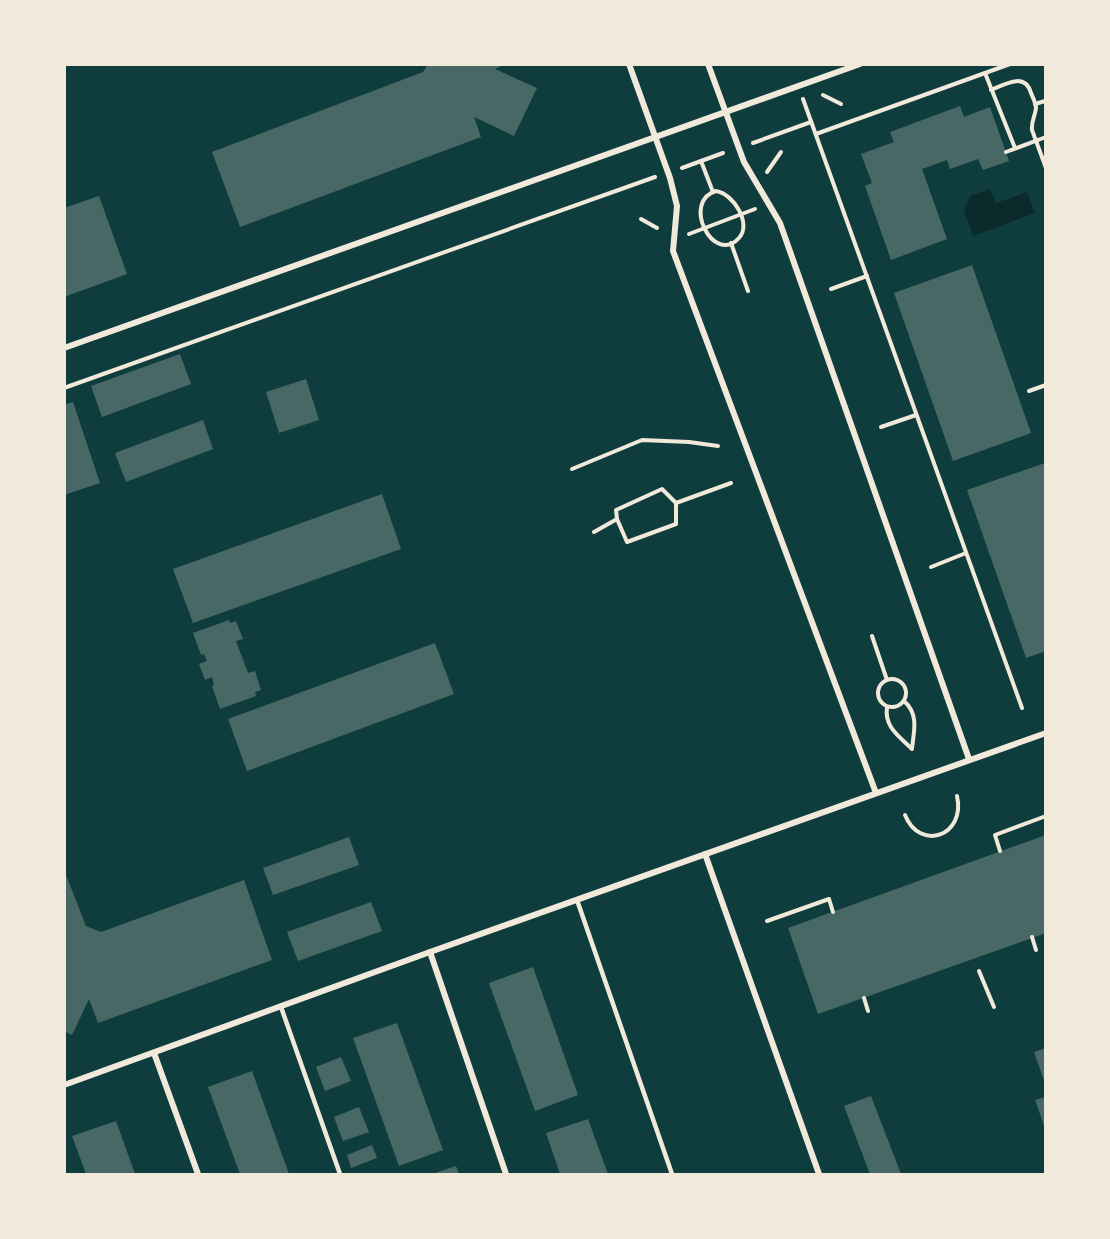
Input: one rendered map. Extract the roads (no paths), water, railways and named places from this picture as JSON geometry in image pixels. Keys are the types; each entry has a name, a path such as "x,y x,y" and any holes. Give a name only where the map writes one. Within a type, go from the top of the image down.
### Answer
{"street":[{"path":"628,64 670,178 677,206 673,251 876,793"},
{"path":"708,64 744,162 780,224 969,759"},
{"path":"64,348 860,64"},
{"path":"64,1085 1046,733"},
{"path":"705,854 819,1174"},
{"path":"430,952 506,1174"},
{"path":"154,1053 198,1174"}],"lane":[{"path":"577,900 672,1174"},
{"path":"281,1007 340,1174"}],"water":[{"path":"990,189 996,203 1027,192 1035,213 973,236 964,210 970,196"}]}
